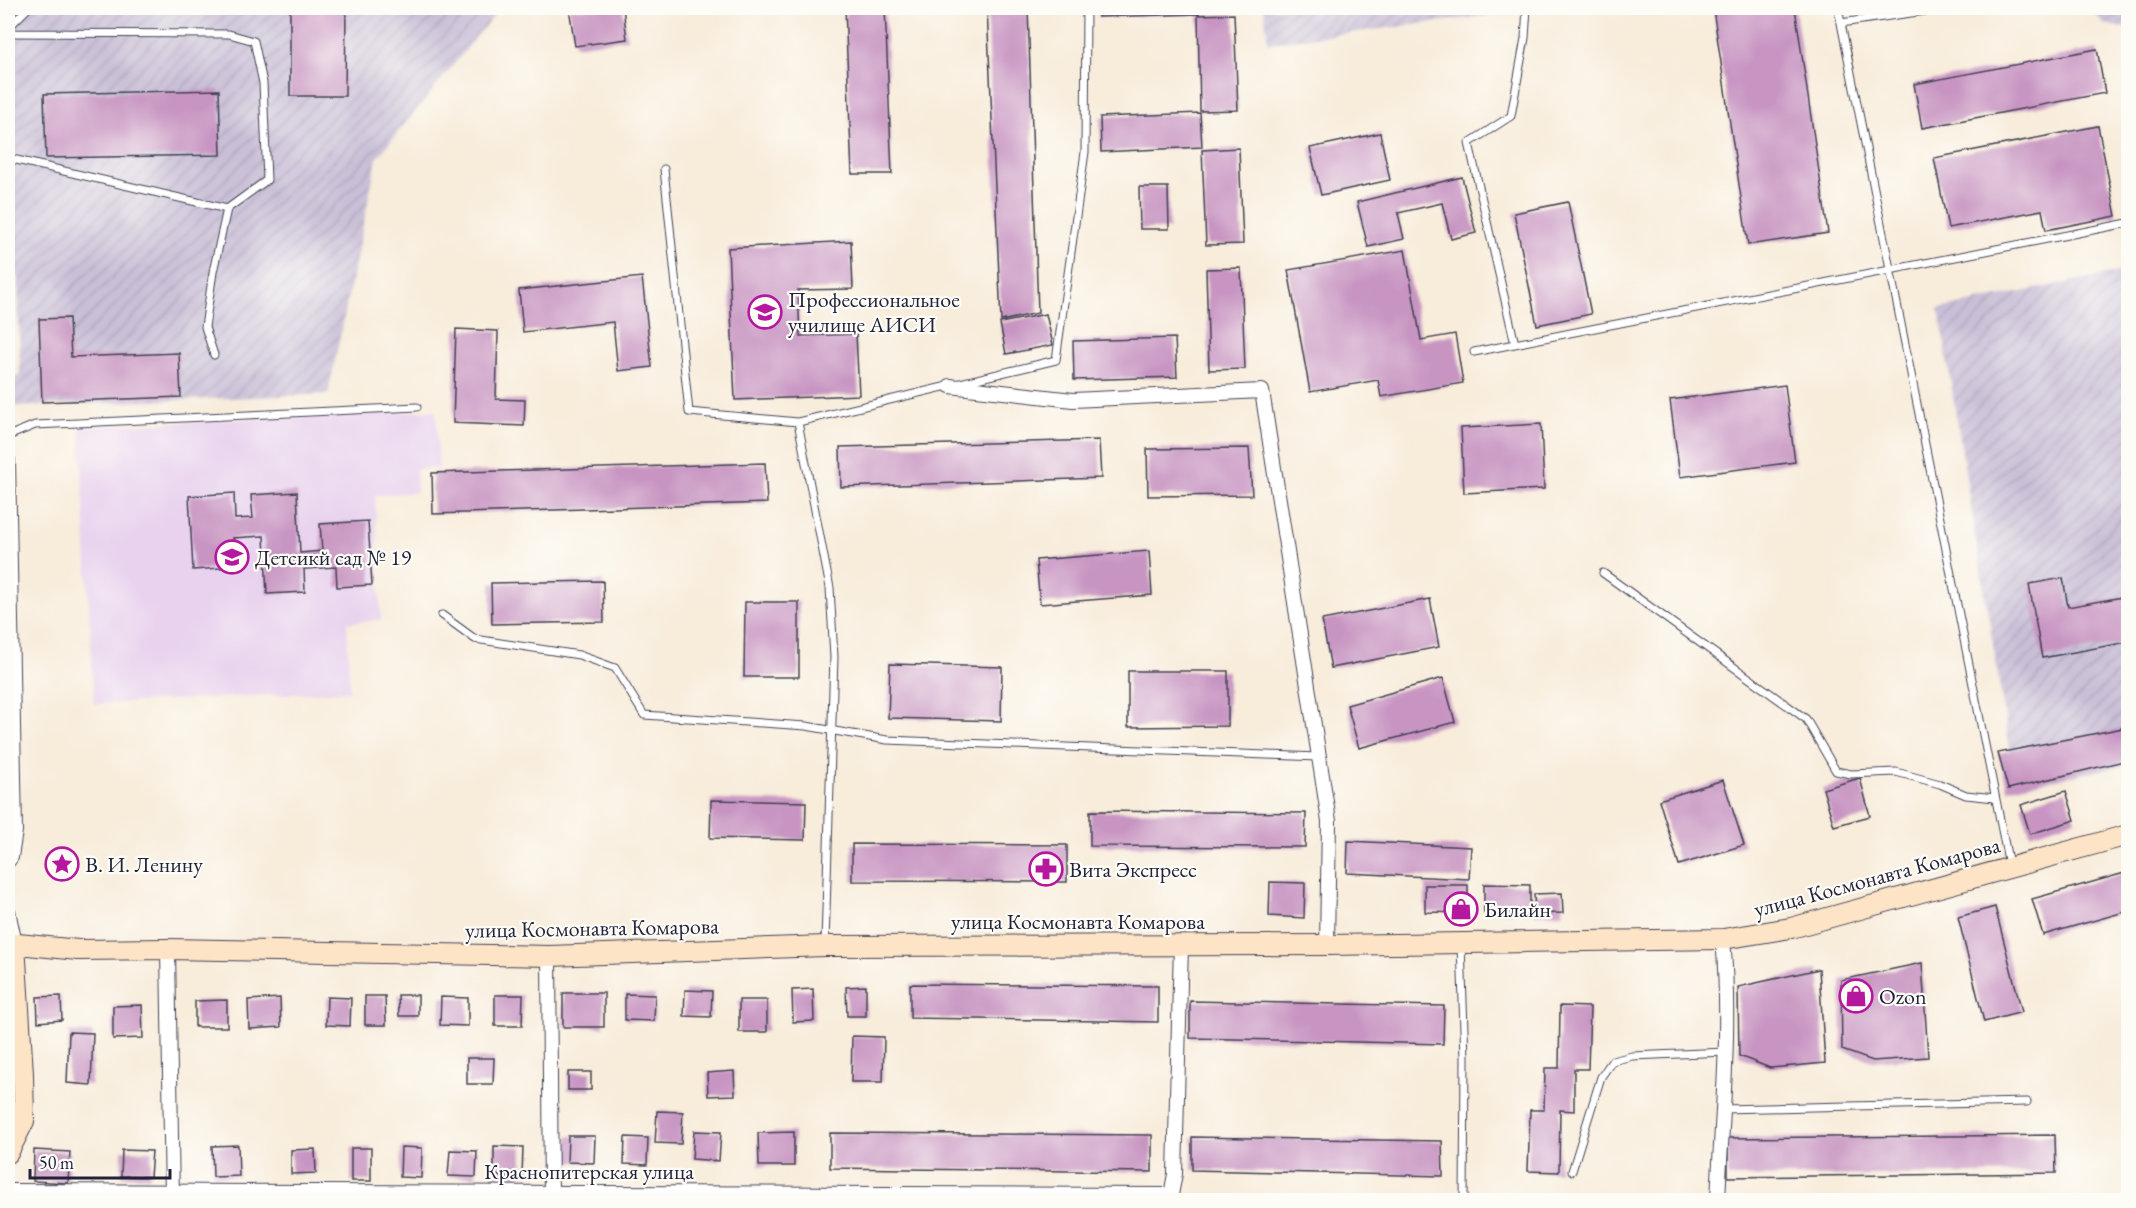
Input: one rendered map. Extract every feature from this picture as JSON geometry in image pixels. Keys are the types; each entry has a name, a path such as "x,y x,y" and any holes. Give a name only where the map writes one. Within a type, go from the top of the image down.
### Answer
{"main road":[{"name":"улица Космонавта Комарова","path":"11,943 78,950 168,949 549,956 825,946 1327,945 1723,939 1791,928 2128,835"},
{"path":"8,1153 24,1120 11,943"}],"street":[{"path":"950,386 1073,400 1263,391 1329,821 1327,945"},
{"path":"8,460 15,831 11,857 8,861"},
{"path":"8,911 11,943"},
{"path":"1718,1200 1726,1052 1727,982 1723,939"},
{"path":"1170,1198 1175,1174 1181,945"},
{"path":"168,949 171,1196"},
{"path":"549,956 551,1196"},
{"name":"Краснопитерская улица","path":"8,1191 171,1196 1170,1198"}],"lane":[{"path":"8,28 28,8"},
{"path":"664,169 689,412 798,423 1056,360 1085,152 1086,8"},
{"path":"1515,344 1469,143 1511,116 1525,38 1527,8"},
{"path":"1838,8 2009,867"},
{"path":"1841,23 1946,8"},
{"path":"8,33 229,34 254,40 263,83 267,180 227,209 213,273 205,327 214,355"},
{"path":"8,159 227,209"},
{"path":"1474,352 2128,223"},
{"path":"8,436 35,425 417,407"},
{"path":"798,423 830,588 834,657 825,946"},
{"path":"1603,573 1806,719 1836,771 1851,774 1896,772 1940,784 1966,795 1995,798"},
{"path":"442,615 475,639 579,655 615,668 644,715 786,724 887,740 1318,757"},
{"path":"1461,943 1465,1058 1464,1200"},
{"path":"1572,1171 1601,1077 1612,1060 1632,1056 1726,1052"},
{"path":"1722,1109 2027,1102"}],"shaded area":[{"path":"8,8 500,8 377,158 328,394 8,407 8,377 20,376 18,276 8,276"},
{"path":"1264,8 1550,8 1268,43"},
{"path":"2090,8 2128,8 2128,29 2104,24"},
{"path":"2128,270 2128,765 2016,787 1939,309"},
{"name":"Детсикй сад № 19","path":"436,410 439,468 416,469 417,492 375,495 381,620 347,623 350,691 94,704 80,427"}],"building":[{"path":"290,8 346,8 345,96 290,96"},
{"path":"569,8 623,8 627,39 575,46"},
{"path":"845,8 885,8 892,174 852,174"},
{"path":"987,8 1028,8 1038,313 1001,321"},
{"path":"1098,8 1199,8 1199,14 1098,17"},
{"path":"1795,8 1828,233 1748,245 1713,9"},
{"path":"1234,14 1238,110 1200,111 1198,15"},
{"path":"2097,49 2105,93 1922,128 1914,84"},
{"path":"219,90 221,155 46,158 44,94"},
{"path":"1200,113 1202,147 1101,152 1100,117"},
{"path":"2098,126 2116,216 2046,230 2042,210 1948,228 1934,158"},
{"path":"1380,133 1390,180 1321,195 1310,148"},
{"path":"1239,148 1243,244 1206,245 1202,150"},
{"path":"1462,177 1476,233 1451,239 1442,203 1398,213 1404,239 1368,247 1357,202"},
{"path":"1139,187 1168,187 1169,229 1140,229"},
{"path":"1568,202 1591,314 1537,325 1514,213"},
{"name":"Профессиональное училище АИСИ","path":"851,241 853,289 798,290 800,336 856,334 859,395 735,400 728,248"},
{"path":"1405,250 1421,340 1455,334 1463,383 1381,397 1378,380 1310,392 1288,270"},
{"path":"1241,268 1245,369 1209,370 1206,269"},
{"path":"642,277 652,367 618,371 613,322 523,332 519,290"},
{"path":"1046,314 1053,345 1006,354 1000,323"},
{"path":"69,318 71,357 179,353 181,397 42,402 39,319"},
{"path":"456,329 498,331 496,399 525,400 524,426 453,423"},
{"path":"1175,338 1177,377 1074,380 1073,341"},
{"path":"1785,385 1795,462 1680,477 1670,400"},
{"path":"1541,424 1544,489 1464,493 1461,428"},
{"path":"1099,440 1101,478 841,487 840,447"},
{"path":"1249,448 1252,495 1148,496 1147,449"},
{"path":"765,463 767,503 433,514 432,473"},
{"path":"297,492 300,553 322,551 320,524 368,521 372,585 337,587 336,567 304,569 305,592 267,594 264,536 233,538 235,567 193,570 189,496 234,493 235,519 253,518 251,495"},
{"path":"1149,551 1152,595 1040,604 1036,560"},
{"path":"2063,578 2068,607 2128,596 2128,642 2042,658 2029,584"},
{"path":"603,581 604,622 492,624 491,583"},
{"path":"1430,599 1439,647 1331,668 1322,620"},
{"path":"745,602 799,602 799,677 744,677"},
{"path":"890,664 1002,667 1001,721 888,718"},
{"path":"1128,671 1228,671 1228,726 1128,727"},
{"path":"1443,678 1455,722 1359,748 1347,705"},
{"path":"2128,727 2128,760 2008,789 1998,753"},
{"path":"1860,778 1870,816 1834,826 1823,789"},
{"path":"1723,780 1744,845 1679,865 1659,800"},
{"path":"2066,791 2075,820 2030,834 2021,805"},
{"path":"711,800 806,802 805,840 710,838"},
{"path":"1090,811 1306,813 1305,847 1090,846"},
{"path":"1348,841 1471,847 1469,879 1347,873"},
{"path":"852,844 1067,845 1067,882 852,881"},
{"path":"2128,872 2128,911 2043,935 2032,899"},
{"path":"1270,882 1305,883 1304,918 1269,916"},
{"path":"1484,884 1530,885 1530,912 1484,912"},
{"path":"1425,885 1468,885 1468,913 1425,912"},
{"path":"1562,893 1563,913 1535,914 1534,894"},
{"path":"1995,907 2022,1012 1984,1022 1958,917"},
{"path":"1922,963 1928,1057 1873,1061 1842,1050 1841,980"},
{"path":"1819,969 1825,1063 1770,1068 1739,1056 1738,987"},
{"path":"910,984 1158,986 1158,1022 910,1018"},
{"path":"866,986 866,1016 847,1016 846,987"},
{"path":"813,989 814,1021 793,1022 792,990"},
{"path":"685,990 712,991 711,1017 684,1016"},
{"path":"563,993 604,993 604,1027 563,1027"},
{"path":"625,994 655,995 654,1021 625,1020"},
{"path":"398,995 418,995 418,1016 399,1016"},
{"path":"495,995 523,995 522,1026 495,1026"},
{"path":"61,996 62,1020 38,1022 37,997"},
{"path":"365,996 385,996 386,1025 365,1025"},
{"path":"327,997 351,998 350,1026 326,1025"},
{"path":"441,997 468,998 468,1026 440,1025"},
{"path":"280,998 281,1027 249,1029 248,1000"},
{"path":"227,1000 227,1027 195,1027 195,1001"},
{"path":"739,1000 767,1000 767,1032 739,1032"},
{"path":"1190,1001 1444,1006 1443,1044 1190,1038"},
{"path":"142,1005 143,1038 113,1039 113,1006"},
{"path":"1560,1006 1590,1007 1588,1069 1574,1069 1574,1111 1560,1110 1559,1172 1528,1171 1530,1110 1544,1110 1545,1068 1559,1068"},
{"path":"69,1032 93,1033 91,1085 67,1083"},
{"path":"852,1036 884,1037 883,1082 851,1082"},
{"path":"467,1058 494,1058 493,1084 467,1084"},
{"path":"734,1071 735,1095 708,1096 707,1073"},
{"path":"568,1072 591,1072 591,1090 568,1090"},
{"path":"657,1111 683,1112 681,1144 655,1143"},
{"path":"694,1131 721,1132 719,1161 692,1159"},
{"path":"794,1132 794,1166 759,1166 758,1133"},
{"path":"830,1133 1152,1135 1152,1172 830,1168"},
{"path":"2055,1135 2056,1173 1728,1177 1728,1138"},
{"path":"568,1136 595,1136 594,1163 567,1162"},
{"path":"625,1137 648,1138 647,1165 624,1164"},
{"path":"1192,1137 1442,1141 1443,1176 1192,1170"},
{"path":"238,1145 239,1176 213,1177 212,1146"},
{"path":"494,1146 523,1147 522,1176 494,1176"},
{"path":"401,1147 422,1148 421,1178 400,1177"},
{"path":"351,1148 371,1148 371,1181 351,1181"},
{"path":"315,1149 316,1173 291,1174 291,1150"},
{"path":"34,1150 70,1152 68,1183 33,1181"},
{"path":"122,1150 152,1151 150,1177 121,1176"},
{"path":"450,1150 477,1151 476,1177 448,1176"}],"place":[{"name":"Профессиональное училище АИСИ","path":"765,312"},
{"name":"Детсикй сад № 19","path":"232,557"},
{"name":"В. И. Ленину","path":"62,864"},
{"name":"Вита Экспресс","path":"1046,869"},
{"name":"Билайн","path":"1461,909"},
{"name":"Ozon","path":"1856,996"}]}
